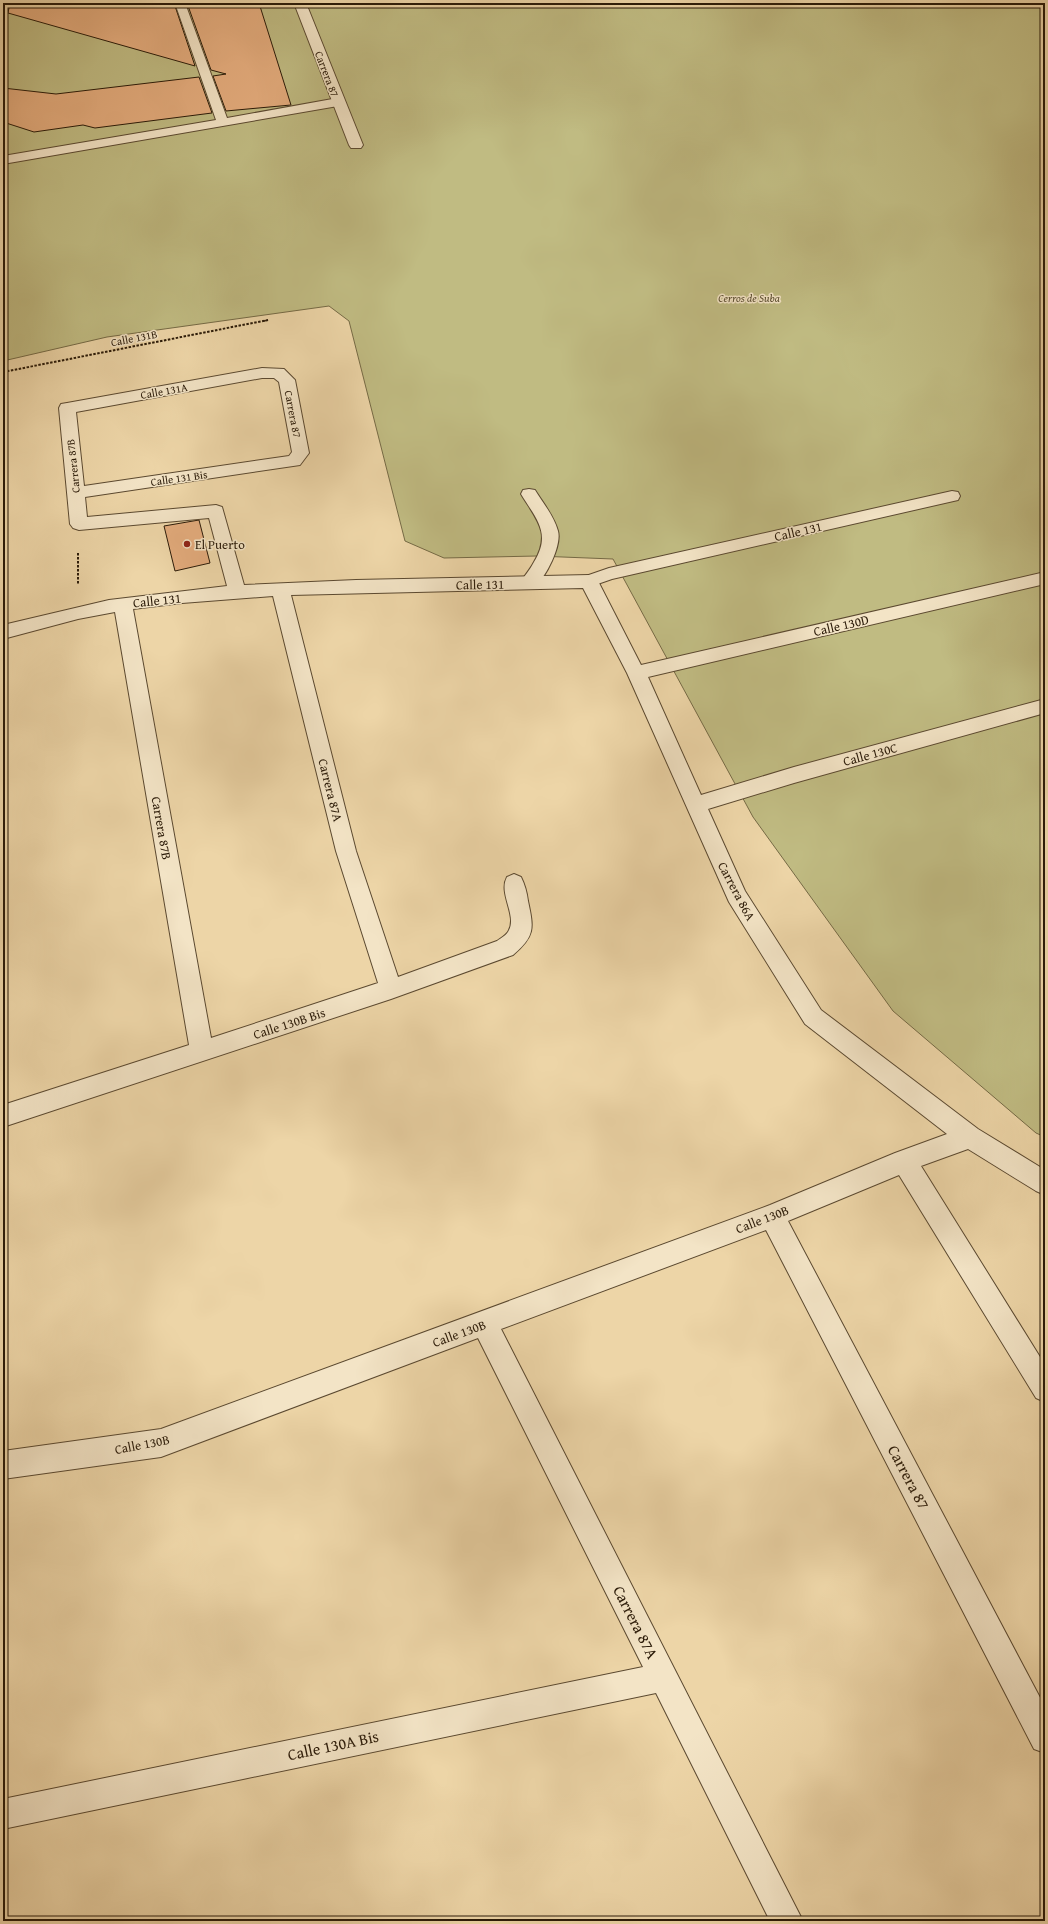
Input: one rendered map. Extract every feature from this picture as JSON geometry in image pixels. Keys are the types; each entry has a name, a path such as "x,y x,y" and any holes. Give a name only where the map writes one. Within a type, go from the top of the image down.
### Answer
{"street":[{"name":"Carrera 87","path":"300,3 356,145"},
{"name":"Carrera 87","path":"262,373 278,373 287,380 301,453 294,461 282,463"},
{"name":"Calle 131A","path":"67,408 262,373"},
{"name":"Carrera 87B","path":"67,408 79,524"},
{"name":"Calle 131 Bis","path":"75,493 282,463"},
{"path":"79,524 216,511 236,591"},
{"name":"Calle 130D","path":"636,673 1045,578"},
{"name":"Calle 131","path":"3,632 78,612 123,604 236,591 589,581"},
{"name":"Carrera 86A","path":"589,581 636,673 737,896 813,1017 970,1137 1045,1183"},
{"name":"Carrera 87A","path":"280,589 346,851 391,989"},
{"name":"Carrera 87B","path":"123,604 202,1052"},
{"name":"Calle 130C","path":"695,805 794,775 1045,706"},
{"name":"Calle 130B Bis","path":"3,1116 391,989 505,948 518,937 522,924 514,883"},
{"name":"Calle 130B","path":"3,1466 161,1443 772,1216 904,1161 970,1137"},
{"path":"904,1161 1045,1390"},
{"name":"Carrera 87","path":"772,1216 1045,1738"},
{"name":"Carrera 87A","path":"484,1323 787,1921"},
{"name":"Calle 130A Bis","path":"3,1814 664,1677"}],"lane":[{"path":"180,3 223,123"},
{"path":"3,160 338,102"},
{"path":"528,583 539,571 552,540 550,530 529,494"},
{"name":"Calle 131","path":"589,581 609,574 952,496"}],"path":[{"name":"Calle 131B","path":"3,372 268,320"},
{"path":"78,612 79,524"}],"green space":[{"name":"Cerros de Suba","path":"3,3 1045,3 1045,1137 1036,1133 893,1011 753,817 613,559 537,556 444,558 405,541 349,321 329,306 107,337 3,361"}],"building":[{"path":"10,3 174,3 195,66 8,13"},
{"path":"187,3 259,3 291,105 226,111 213,76 226,74 211,70"},
{"path":"199,77 212,113 95,128 83,125 34,132 3,122 3,88 56,94"},
{"name":"El Puerto","path":"199,520 210,563 175,571 164,526"}],"place":[{"name":"El Puerto","path":"187,544"}]}
